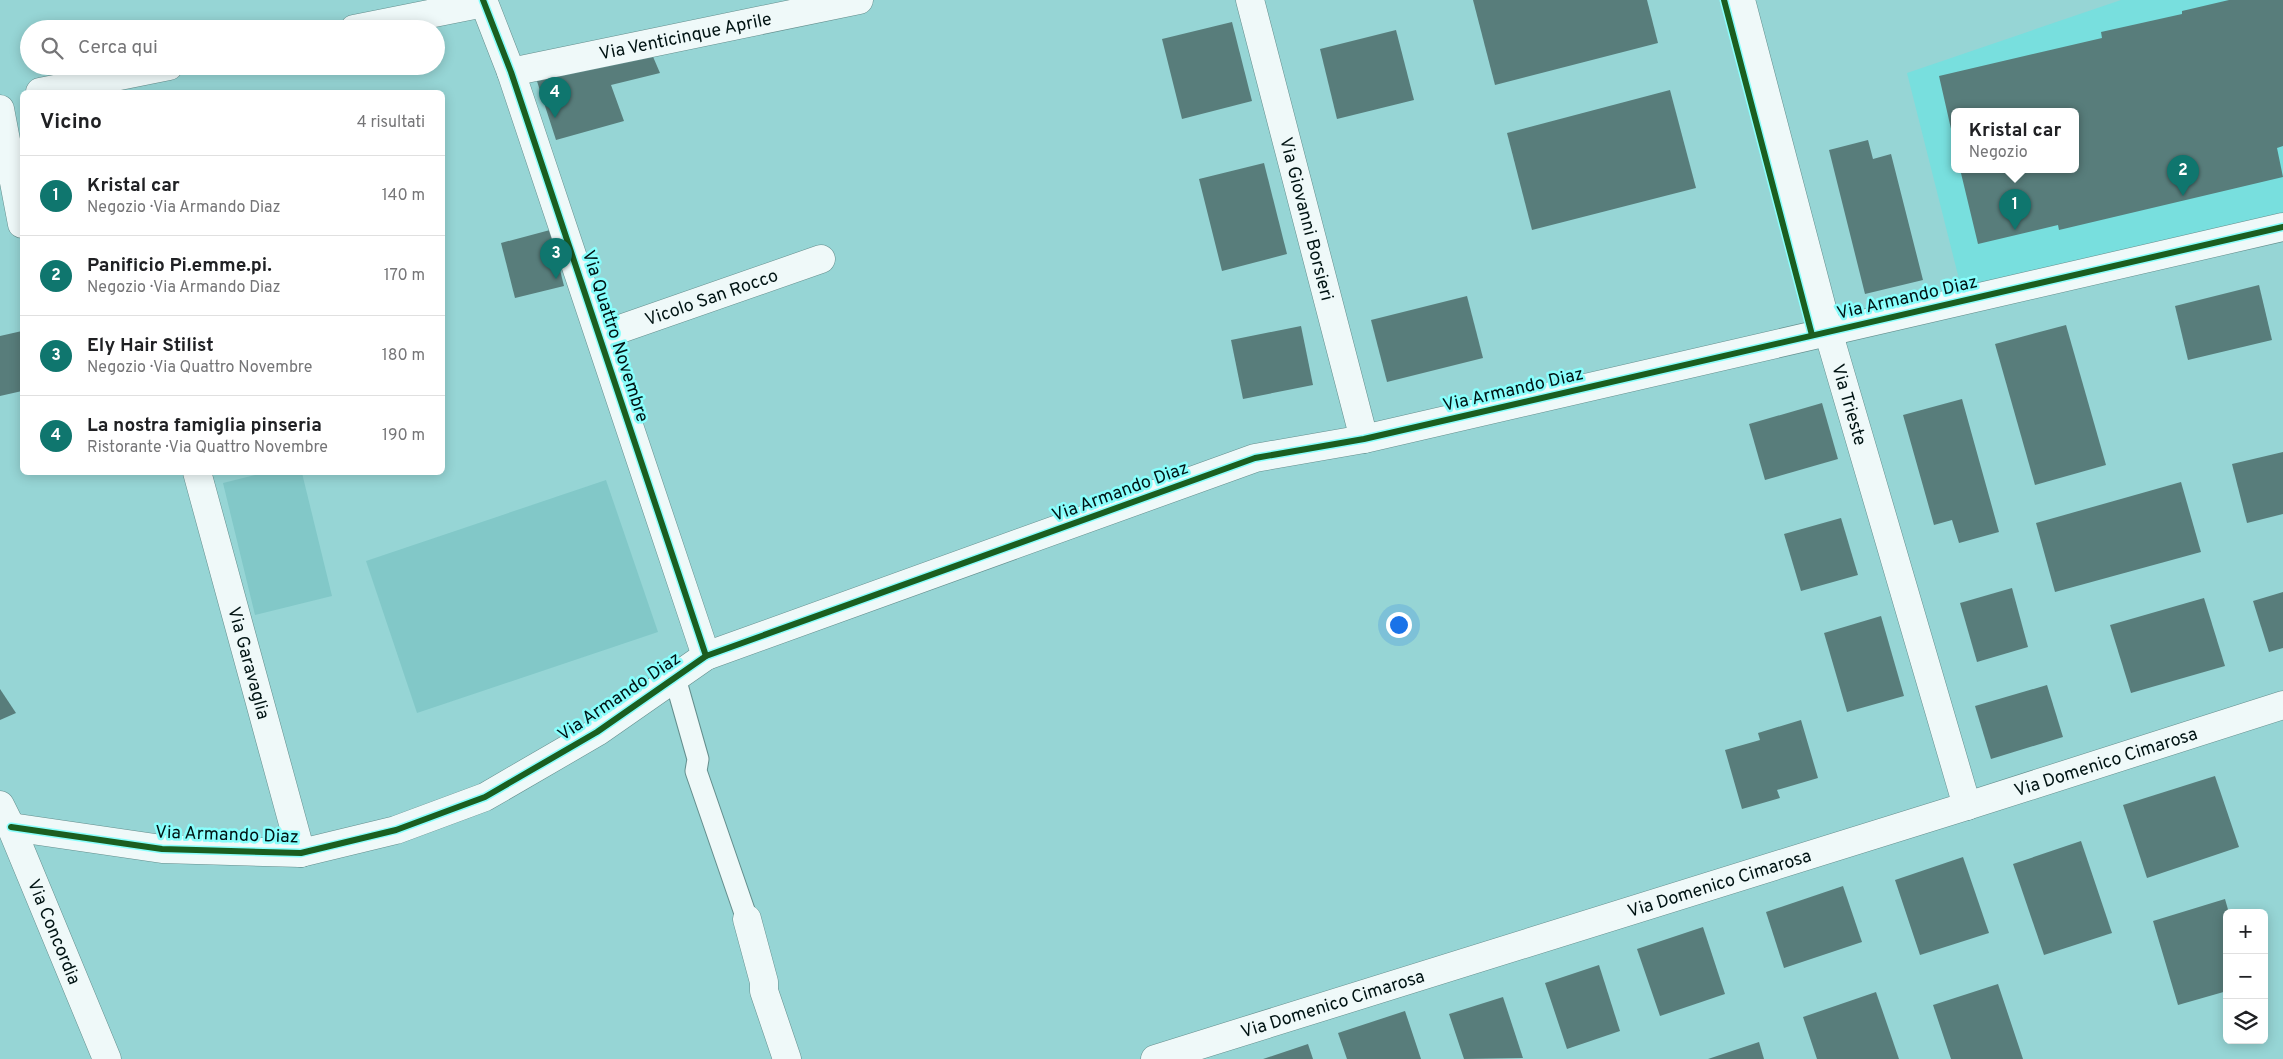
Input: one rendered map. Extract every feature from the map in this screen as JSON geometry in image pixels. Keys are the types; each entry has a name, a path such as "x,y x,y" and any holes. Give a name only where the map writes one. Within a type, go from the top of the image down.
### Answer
{"street":[{"name":"Via Venticinque Aprile","path":"511,72 859,0"},
{"name":"Via Giovanni Borsieri","path":"1250,0 1364,439"},
{"name":"Via Trieste","path":"1741,0 1828,331 1967,806"},
{"name":"Via Quattro Novembre","path":"483,1 511,72 706,656"},
{"path":"395,20 483,1"},
{"path":"50,90 125,75"},
{"path":"0,101 20,96"},
{"path":"0,110 20,214"},
{"name":"Via Armando Diaz","path":"6,816 162,849 301,853 396,830 485,797 597,732 706,656 1255,458 1364,439 2283,227"},
{"name":"Vicolo San Rocco","path":"600,336 821,259"},
{"name":"Via Garavaglia","path":"198,475 301,853"},
{"name":"Via Domenico Cimarosa","path":"1155,1059 1967,806 2283,705"},
{"name":"Via Concordia","path":"6,816 107,1059"},
{"path":"747,919 764,982 764,991 787,1059"}],"lane":[{"path":"675,678 698,759 696,771 747,919"}],"shaded area":[{"path":"2121,0 2283,0 2283,213 2274,217 1961,287 1907,73"},
{"path":"255,475 302,475 332,596 255,615 223,483"},
{"path":"606,480 658,632 417,713 366,561"}],"building":[{"path":"1473,0 1647,0 1658,43 1495,85"},
{"path":"2229,0 2283,0 2283,146 2277,148 2283,177 2059,230 2058,225 1978,244 1961,173 2079,173 2079,108 1951,108 1951,129 1939,76 2102,38 2101,32 2182,14 2182,11"},
{"path":"1232,22 1252,101 1182,119 1162,39"},
{"path":"1396,30 1414,100 1337,119 1320,49"},
{"path":"648,45 660,73 611,85 624,121 556,140 534,72"},
{"path":"1670,90 1696,188 1532,230 1507,133"},
{"path":"1868,140 1873,159 1891,154 1923,280 1865,294 1829,150"},
{"path":"1264,163 1287,254 1222,271 1199,179"},
{"path":"550,230 564,286 515,298 501,243"},
{"path":"2259,285 2272,340 2188,360 2175,306"},
{"path":"1467,296 1483,358 1387,382 1371,320"},
{"path":"2066,325 2106,465 2035,485 1995,344"},
{"path":"1301,326 1313,385 1243,399 1231,340"},
{"path":"20,331 20,391 0,396 0,336"},
{"path":"1962,399 1999,532 1959,543 1952,520 1934,525 1903,415"},
{"path":"1822,403 1838,459 1765,480 1749,424"},
{"path":"2283,452 2283,514 2247,523 2232,464"},
{"path":"2181,482 2201,552 2055,592 2036,523"},
{"path":"1841,518 1858,575 1801,591 1784,534"},
{"path":"2012,588 2028,647 1977,662 1960,603"},
{"path":"2283,592 2283,648 2269,652 2253,601"},
{"path":"2204,598 2225,666 2131,693 2110,625"},
{"path":"1881,616 1904,696 1847,712 1824,633"},
{"path":"2047,685 2063,737 1991,759 1975,706"},
{"path":"0,689 16,713 0,720"},
{"path":"1801,720 1818,778 1777,790 1780,798 1742,809 1725,750 1760,740 1758,733"},
{"path":"2215,776 2239,847 2147,878 2123,805"},
{"path":"2081,841 2112,933 2044,955 2013,864"},
{"path":"1963,857 1989,933 1920,955 1895,880"},
{"path":"1843,886 1862,942 1784,968 1766,912"},
{"path":"2225,899 2228,909 2223,909 2223,992 2178,1005 2153,921"},
{"path":"1703,927 1725,994 1660,1016 1637,949"},
{"path":"1599,965 1620,1031 1567,1049 1545,983"},
{"path":"1998,984 2023,1059 1951,1059 1933,1005"},
{"path":"1876,992 1899,1059 1817,1059 1803,1017"},
{"path":"1503,997 1523,1058 1464,1059 1449,1014"},
{"path":"1405,1011 1421,1059 1347,1059 1338,1033"},
{"path":"1759,1042 1764,1059 1708,1059"},
{"path":"1308,1044 1313,1059 1263,1059"}],"cycle path":[{"path":"483,0 511,72 706,656"},
{"path":"1724,0 1812,335"},
{"path":"11,827 162,849 301,853 396,830 485,797 597,732 706,656 1255,458 1364,439 2283,227"}],"place":[{"name":"La nostra famiglia pinseria","path":"555,118"},
{"name":"Panificio Pi.emme.pi.","path":"2183,196"},
{"name":"Kristal car","path":"2015,230"},
{"name":"Ely Hair Stilist","path":"556,279"}]}
